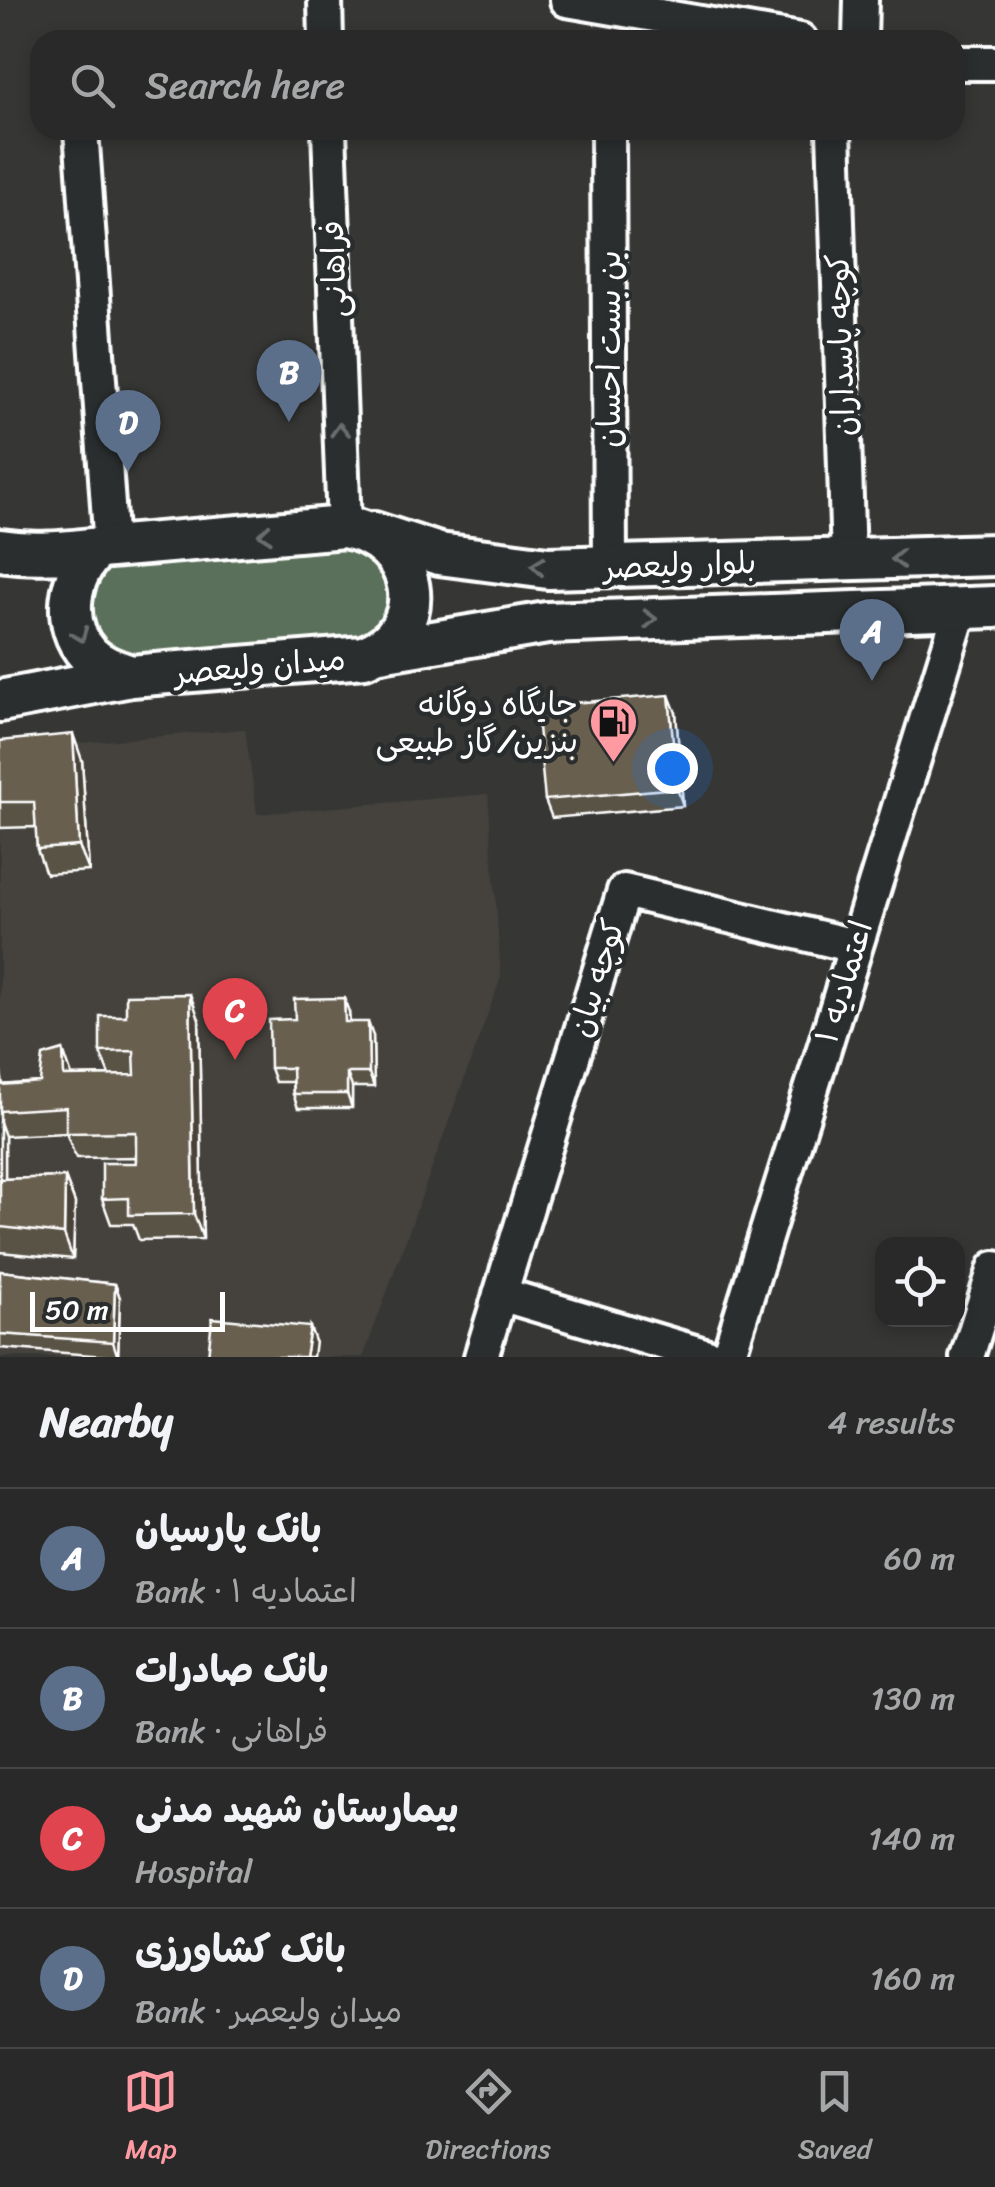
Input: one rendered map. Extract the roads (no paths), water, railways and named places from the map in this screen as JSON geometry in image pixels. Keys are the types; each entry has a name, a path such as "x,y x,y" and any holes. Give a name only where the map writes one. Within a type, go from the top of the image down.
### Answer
{"main road":[{"path":"0,524 16,531 104,547"},
{"path":"0,550 41,556 104,547 357,530"},
{"name":"میدان ولیعصر","path":"104,547 85,559 72,591 74,630 88,654 104,667 132,676 343,660 380,651 404,623 409,597 398,560 388,544 357,530"},
{"name":"بلوار ولیعصر","path":"357,530 438,554 548,568 995,555"},
{"path":"438,554 425,594 432,624 444,637"},
{"name":"بلوار ولیعصر","path":"380,651 444,637 548,623 978,607"},
{"path":"0,697 132,676"}],"street":[{"path":"325,0 326,30"},
{"path":"566,0 742,30"},
{"path":"860,30 862,0"},
{"path":"965,62 995,63"},
{"path":"83,140 104,547"},
{"name":"فراهانی","path":"331,140 357,530"},
{"name":"بن بست احسان","path":"608,140 610,567"},
{"name":"کوچه پاسداران","path":"834,140 848,560"},
{"name":"اعتمادیه ۱","path":"728,1357 856,946 978,607"},
{"name":"کوچه بیان","path":"500,1294 624,891 856,946"},
{"path":"968,1357 995,1268"},
{"path":"481,1357 500,1294 711,1357"}],"place":[{"name":"بانک صادرات","path":"289,422"},
{"name":"بانک کشاورزی","path":"128,472"},
{"name":"بانک پارسیان","path":"872,681"},
{"name":"جایگاه دوگانه بنزین/گاز طبیعی","path":"613,764"},
{"name":"بیمارستان شهید مدنی","path":"235,1060"}]}
